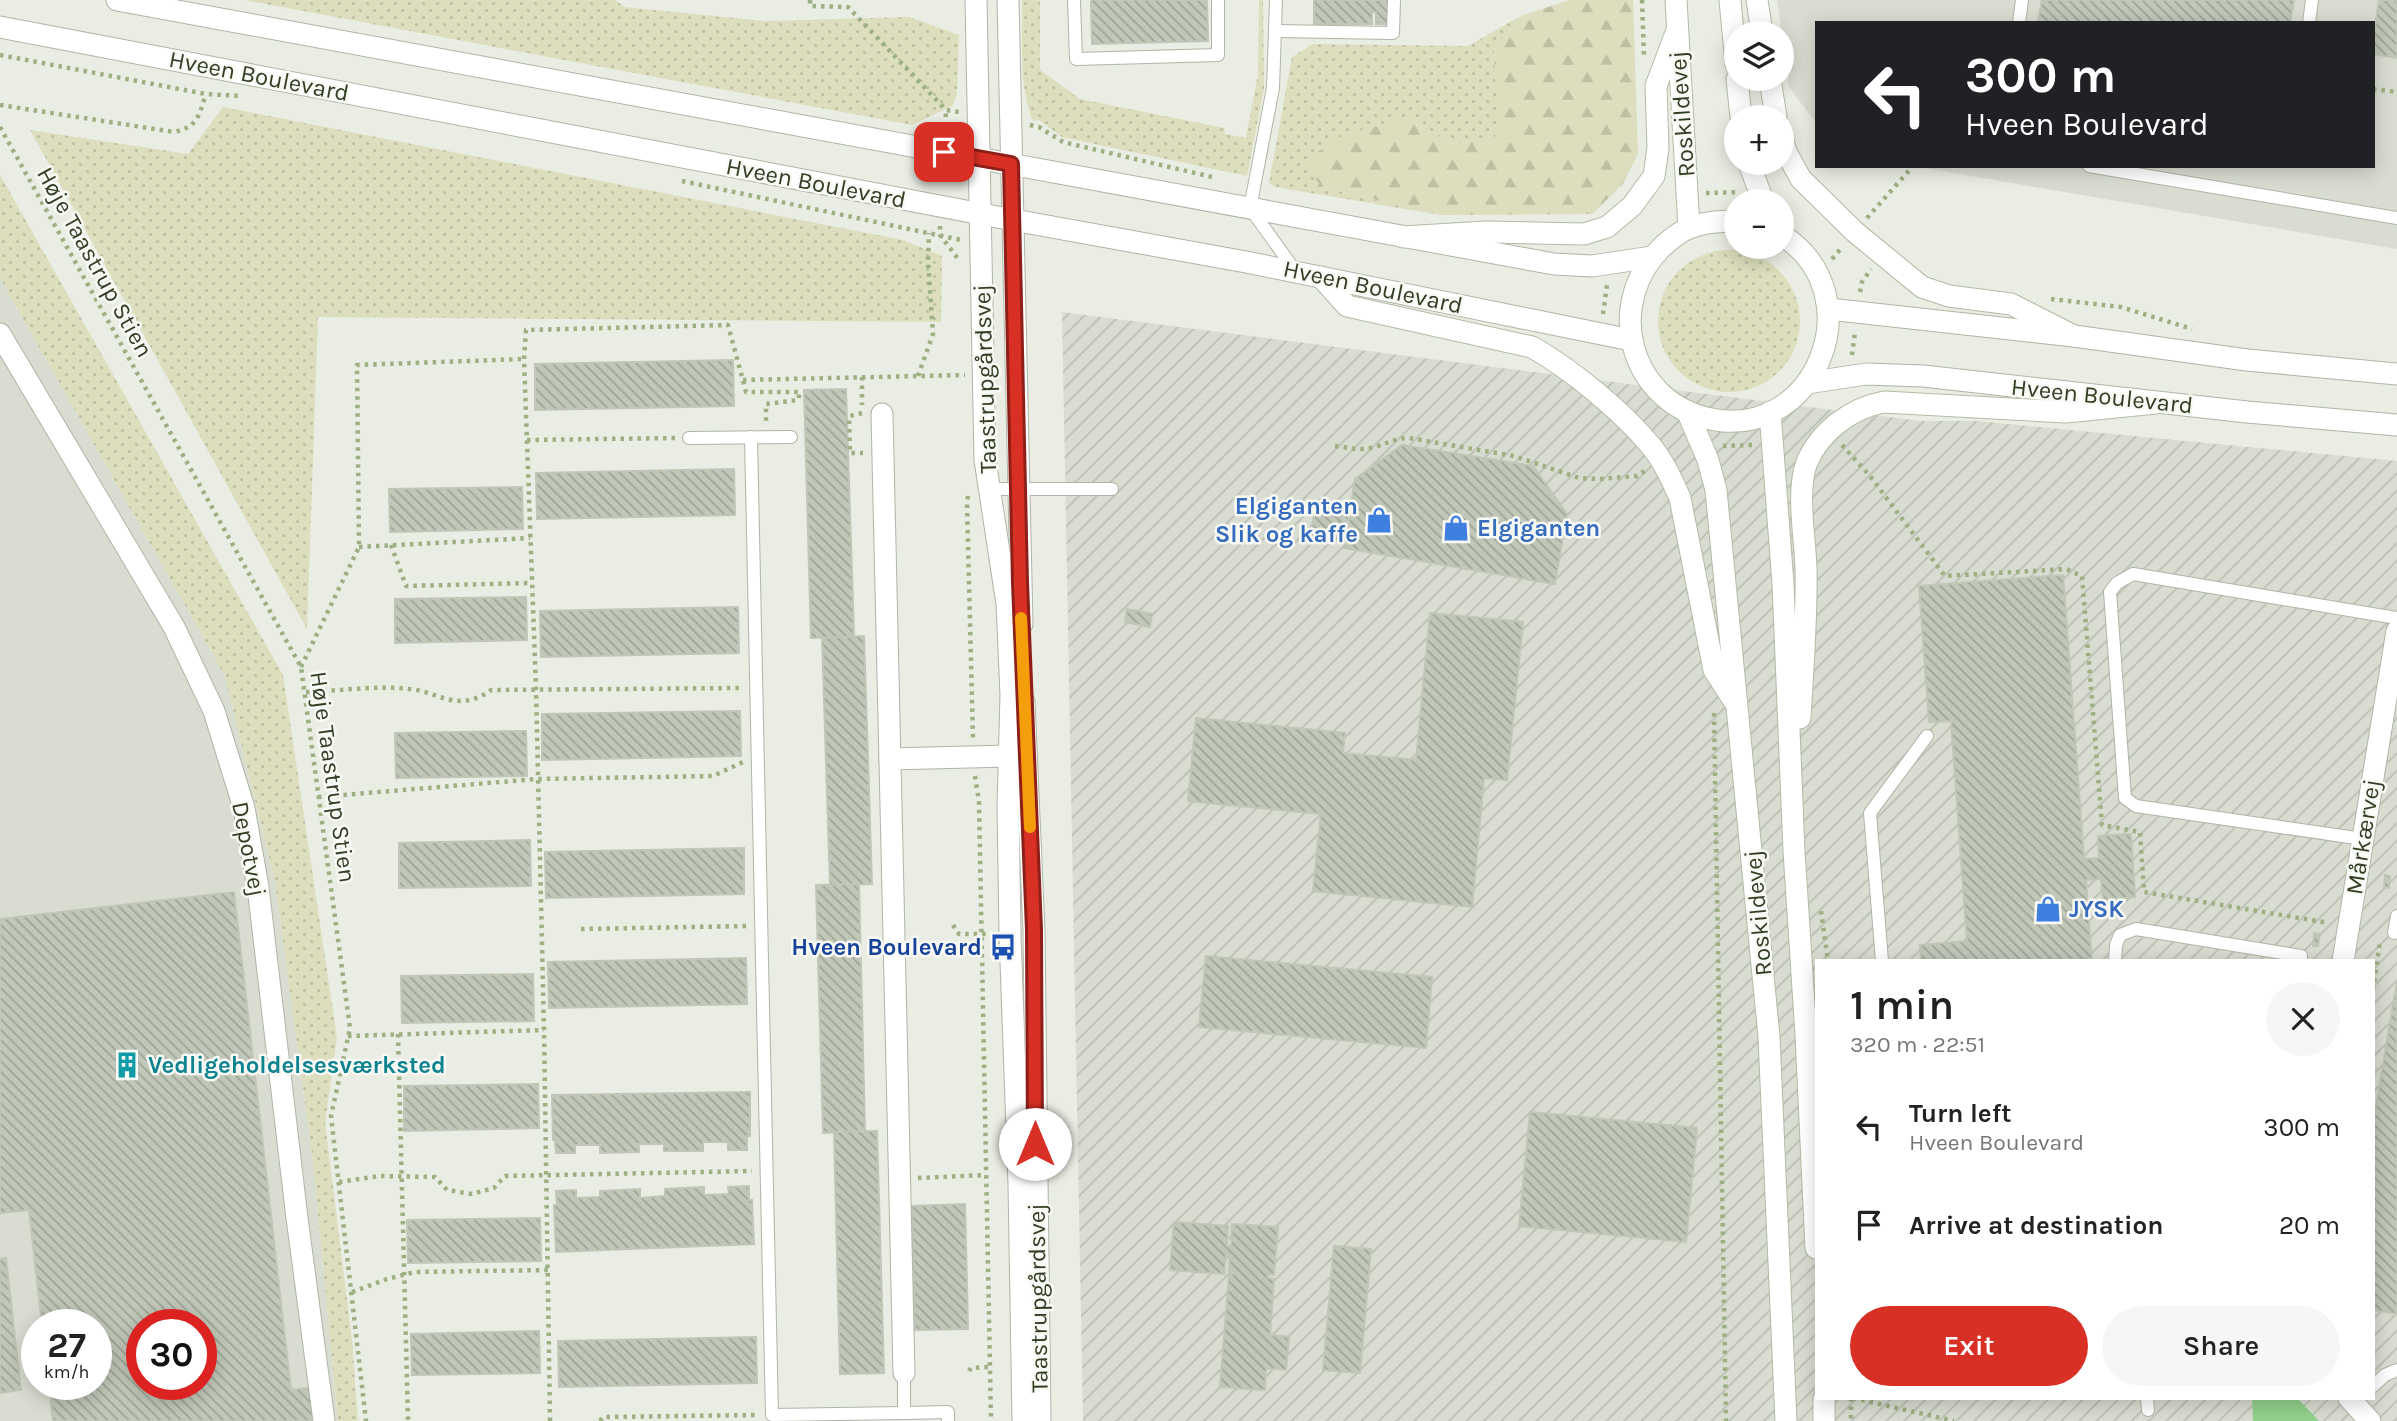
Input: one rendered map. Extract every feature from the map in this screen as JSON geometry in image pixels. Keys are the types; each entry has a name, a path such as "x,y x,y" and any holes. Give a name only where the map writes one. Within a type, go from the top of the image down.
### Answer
{"street":[{"name":"Hveen Boulevard","path":"117,0 979,159 1252,198 1403,237 1554,264 1591,266 1652,257"},
{"name":"Taastrupgårdsvej","path":"976,0 985,460 980,490 1007,604 1011,695 1010,934 1019,1184 1023,1421"},
{"name":"Taastrupgårdsvej","path":"1007,0 1023,665 1034,930 1040,1421"},
{"name":"Roskildevej","path":"1676,0 1689,228"},
{"path":"1730,0 1732,21"},
{"path":"1757,0 1760,21"},
{"name":"Hveen Boulevard","path":"0,27 1296,272 1631,340"},
{"path":"1403,237 1486,232 1584,234 1607,227 1632,206 1654,176 1658,148 1656,86 1677,30"},
{"path":"1794,166 1801,179 1855,232 1922,287 1949,296 2011,304 2074,337"},
{"path":"1724,221 1689,228 1671,239 1652,257 1637,282 1630,311 1631,340 1651,383 1667,399 1688,411 1729,421 1770,412 1790,400 1818,367 1829,329 1829,309 1820,278 1812,264 1794,245"},
{"path":"1321,278 1347,306 1532,347 1551,358 1607,403 1651,446 1669,472 1680,498 1714,670 1737,706"},
{"path":"1829,309 2248,360 2397,374"},
{"name":"Depotvej","path":"0,334 174,627 214,711 244,808 258,887 324,1421"},
{"name":"Hveen Boulevard","path":"1807,383 1866,374 1923,376 2397,425"},
{"path":"1794,851 1806,571 1802,479 1815,448 1829,431 1856,410 1884,402 2066,412 2157,402"},
{"name":"Roskildevej","path":"1688,411 1703,447 1716,490 1737,706 1769,1037 1786,1421"},
{"name":"Roskildevej","path":"1770,412 1783,584 1794,851 1815,1227"},
{"path":"882,414 904,1373"},
{"name":"Mårkærvej","path":"2343,959 2397,631"},
{"path":"890,759 1009,756"},
{"path":"1824,1400 1824,1421"},
{"path":"2354,1400 2370,1421"}],"lane":[{"path":"1074,0 1076,60 1218,55 1218,0"},
{"path":"1276,0 1273,88 1252,198 1296,272"},
{"path":"1277,31 1393,33 1394,0"},
{"path":"2019,21 2022,0"},
{"path":"2309,21 2312,0"},
{"path":"2102,168 2397,218"},
{"path":"751,437 772,1415 948,1412 948,1421"},
{"path":"689,438 791,437"},
{"path":"980,490 1112,489"},
{"path":"2363,839 2136,806 2125,798 2110,592 2117,583 2133,574 2397,618"},
{"path":"1882,959 1870,813 1927,736"},
{"path":"2394,933 2397,916"},
{"path":"2115,959 2120,935 2136,929 2301,956 2301,959"},
{"path":"2375,1384 2385,1375 2397,1370"},
{"path":"904,1373 904,1413"}],"path":[{"path":"810,0 810,6 848,7 946,110"},
{"path":"843,7 844,0"},
{"path":"0,55 206,94 197,120 186,129 174,132 0,105"},
{"path":"2375,89 2397,93"},
{"name":"Høje Taastrup Stien","path":"0,127 301,667 350,1028 331,1115 366,1421"},
{"path":"1039,127 1063,142 1252,198"},
{"path":"1863,223 1911,168"},
{"path":"1687,194 1724,195"},
{"path":"918,376 933,334 928,261 929,233"},
{"path":"940,235 961,261"},
{"path":"1600,333 1611,263"},
{"path":"2047,299 2121,307 2204,333"},
{"path":"550,1421 536,689 524,359 526,330 728,325 746,392 800,392 798,400 766,404 766,437"},
{"path":"301,667 359,547 357,365 524,359"},
{"path":"743,380 983,374"},
{"path":"862,377 863,413 850,416 849,419 850,453 863,451 863,462"},
{"path":"1829,431 1870,475 1945,576 2066,569 2082,576 2102,825 2140,832 2144,892 2382,931 2375,977"},
{"path":"527,440 689,438"},
{"path":"1335,446 1358,450 1375,447 1397,438 1409,438 1514,456 1579,478 1599,479 1637,476 1660,459"},
{"path":"1703,447 1772,444"},
{"path":"980,490 967,504 974,757 979,802 991,1421"},
{"path":"359,547 530,538"},
{"path":"391,545 406,586 532,583"},
{"path":"306,692 405,688 464,702 483,696 491,690 755,688"},
{"path":"1714,711 1726,1421"},
{"path":"318,797 537,779 713,776 749,759 757,760"},
{"path":"581,929 762,925"},
{"path":"953,925 960,934 1010,934"},
{"path":"348,1036 544,1030"},
{"path":"398,1034 408,1421"},
{"path":"339,1182 401,1176 435,1177 447,1190 472,1194 494,1188 505,1176 767,1171"},
{"path":"899,1180 986,1175"},
{"path":"352,1292 415,1272 548,1270"},
{"path":"969,1371 971,1367 990,1367"},
{"path":"1851,1421 1852,1400"},
{"path":"1866,1400 1954,1421"},
{"path":"600,1421 603,1417 772,1415"}],"shaded area":[{"path":"1777,0 2397,0 2397,249 1925,168 2375,168 2375,21 1815,21 1815,122 1792,91 1794,21 1780,21"},
{"path":"0,278 225,676 275,882 313,1162 338,1421 0,1421"},
{"path":"1062,312 1920,421 1976,421 2397,461 2397,1421 1083,1421"},
{"path":"2252,1400 2299,1400 2319,1421 2253,1421"}],"green space":[{"path":"244,0 615,0 625,7 765,21 909,17 959,35 957,95 952,106 912,125"},
{"path":"1022,0 1040,0 1040,70 1080,99 1224,128 1225,134 1246,138 1258,74 1259,0 1263,0 1264,88 1247,176 1062,137 1039,120 1033,121 1023,77"},
{"path":"1569,0 1633,0 1638,154 1622,185 1592,214 1441,215 1322,187 1302,162 1342,136 1404,118 1454,144 1498,136 1494,52 1521,16"},
{"path":"1521,16 1494,52 1499,136 1454,144 1404,118 1322,187 1441,215 1275,187 1269,183 1292,57 1313,44 1468,46"},
{"path":"223,107 903,240 942,256 941,322 318,317 307,629 30,130 188,154"},
{"path":"0,175 283,675 337,1038 325,1122 352,1340 358,1421 338,1421 313,1162 275,882 225,676 0,278"},
{"path":"1724,250 1724,259 1763,259 1769,262 1788,281 1799,307 1799,335 1788,361 1769,380 1743,391 1715,391 1689,380 1670,361 1659,335 1659,307 1670,281 1689,262 1715,251"}],"building":[{"path":"1091,0 1207,0 1208,41 1092,44"},
{"path":"1314,0 1390,0 1389,24 1376,24 1376,12 1372,12 1372,24 1314,24"},
{"path":"2042,0 2294,0 2290,21 2038,21"},
{"path":"2379,0 2397,0 2397,58 2375,54 2375,25"},
{"path":"733,360 734,406 535,410 535,364"},
{"path":"846,389 854,637 811,638 804,390"},
{"name":"Elgiganten","path":"1402,445 1533,466 1567,514 1555,584 1344,548 1355,479"},
{"path":"734,469 735,515 537,519 536,473"},
{"path":"522,487 523,529 390,532 389,489"},
{"path":"1326,505 1350,510 1345,542 1310,536 1314,515"},
{"path":"2063,575 2084,859 2099,858 2098,836 2131,834 2135,897 2103,900 2101,879 2086,880 2092,959 1921,959 1920,945 1967,941 1951,721 1929,722 1919,586"},
{"path":"526,597 527,640 395,643 395,599"},
{"path":"738,607 739,653 541,657 540,611"},
{"path":"1127,609 1152,614 1150,627 1125,622"},
{"path":"1430,613 1523,622 1507,780 1484,778 1472,907 1313,891 1321,814 1188,801 1196,718 1345,733 1343,753 1416,760"},
{"path":"864,636 872,884 830,885 822,638"},
{"path":"740,711 741,756 542,760 542,714"},
{"path":"526,731 527,776 396,778 395,733"},
{"path":"530,840 531,886 399,888 399,843"},
{"path":"744,848 744,894 546,898 545,852"},
{"path":"2385,875 2390,876 2389,888 2384,887"},
{"path":"859,884 865,1131 823,1133 816,885"},
{"name":"Vedligeholdelsesværksted","path":"234,892 291,1390 315,1387 319,1421 53,1421 51,1400 112,1400 112,1309 40,1309 29,1210 0,1213 0,919"},
{"path":"2314,933 2320,934 2318,946 2313,946"},
{"path":"994,940 999,940 999,952 994,952"},
{"path":"1206,956 1432,977 1426,1048 1199,1027"},
{"path":"746,958 747,1004 549,1008 548,962"},
{"path":"533,974 534,1021 402,1023 401,976"},
{"path":"2397,982 2397,1005 2393,1004"},
{"path":"2393,1004 2397,1005 2397,1314 2375,1310 2375,1112"},
{"path":"538,1084 539,1128 404,1131 404,1086"},
{"path":"750,1092 750,1136 747,1136 747,1150 728,1150 728,1142 703,1142 703,1151 664,1151 664,1144 639,1144 639,1152 600,1153 600,1145 575,1145 575,1153 556,1153 552,1095"},
{"path":"1530,1112 1697,1128 1686,1242 1519,1226"},
{"path":"877,1131 884,1373 840,1374 834,1132"},
{"path":"749,1186 754,1244 556,1252 556,1191 576,1190 576,1198 600,1197 600,1191 640,1189 640,1198 665,1196 665,1189 704,1187 704,1195 729,1194 728,1187"},
{"path":"965,1204 968,1329 915,1330 912,1206"},
{"path":"540,1218 541,1261 408,1263 407,1220"},
{"path":"1174,1222 1228,1226 1227,1246 1231,1246 1232,1224 1278,1227 1274,1275 1268,1274 1268,1278 1274,1279 1270,1335 1289,1337 1286,1370 1266,1368 1265,1390 1220,1387 1229,1275 1232,1275 1232,1271 1229,1271 1230,1254 1226,1254 1224,1274 1170,1270"},
{"path":"1334,1246 1371,1249 1360,1373 1323,1370"},
{"path":"6,1258 21,1390 0,1393 0,1259"},
{"path":"539,1331 540,1373 412,1375 411,1334"},
{"path":"756,1337 757,1383 559,1387 558,1341"}],"slow traffic":[{"path":"1021,618 1030,827"}],"place":[{"name":"Elgiganten Slik og kaffe","path":"1379,520"},
{"name":"Elgiganten","path":"1456,528"},
{"name":"JYSK","path":"2048,909"},
{"name":"Hveen Boulevard","path":"1003,947"},
{"name":"Vedligeholdelsesværksted","path":"127,1065"}],"route":[{"path":"944,152 1011,164 1020,583 1034,930 1035,1144"}]}
